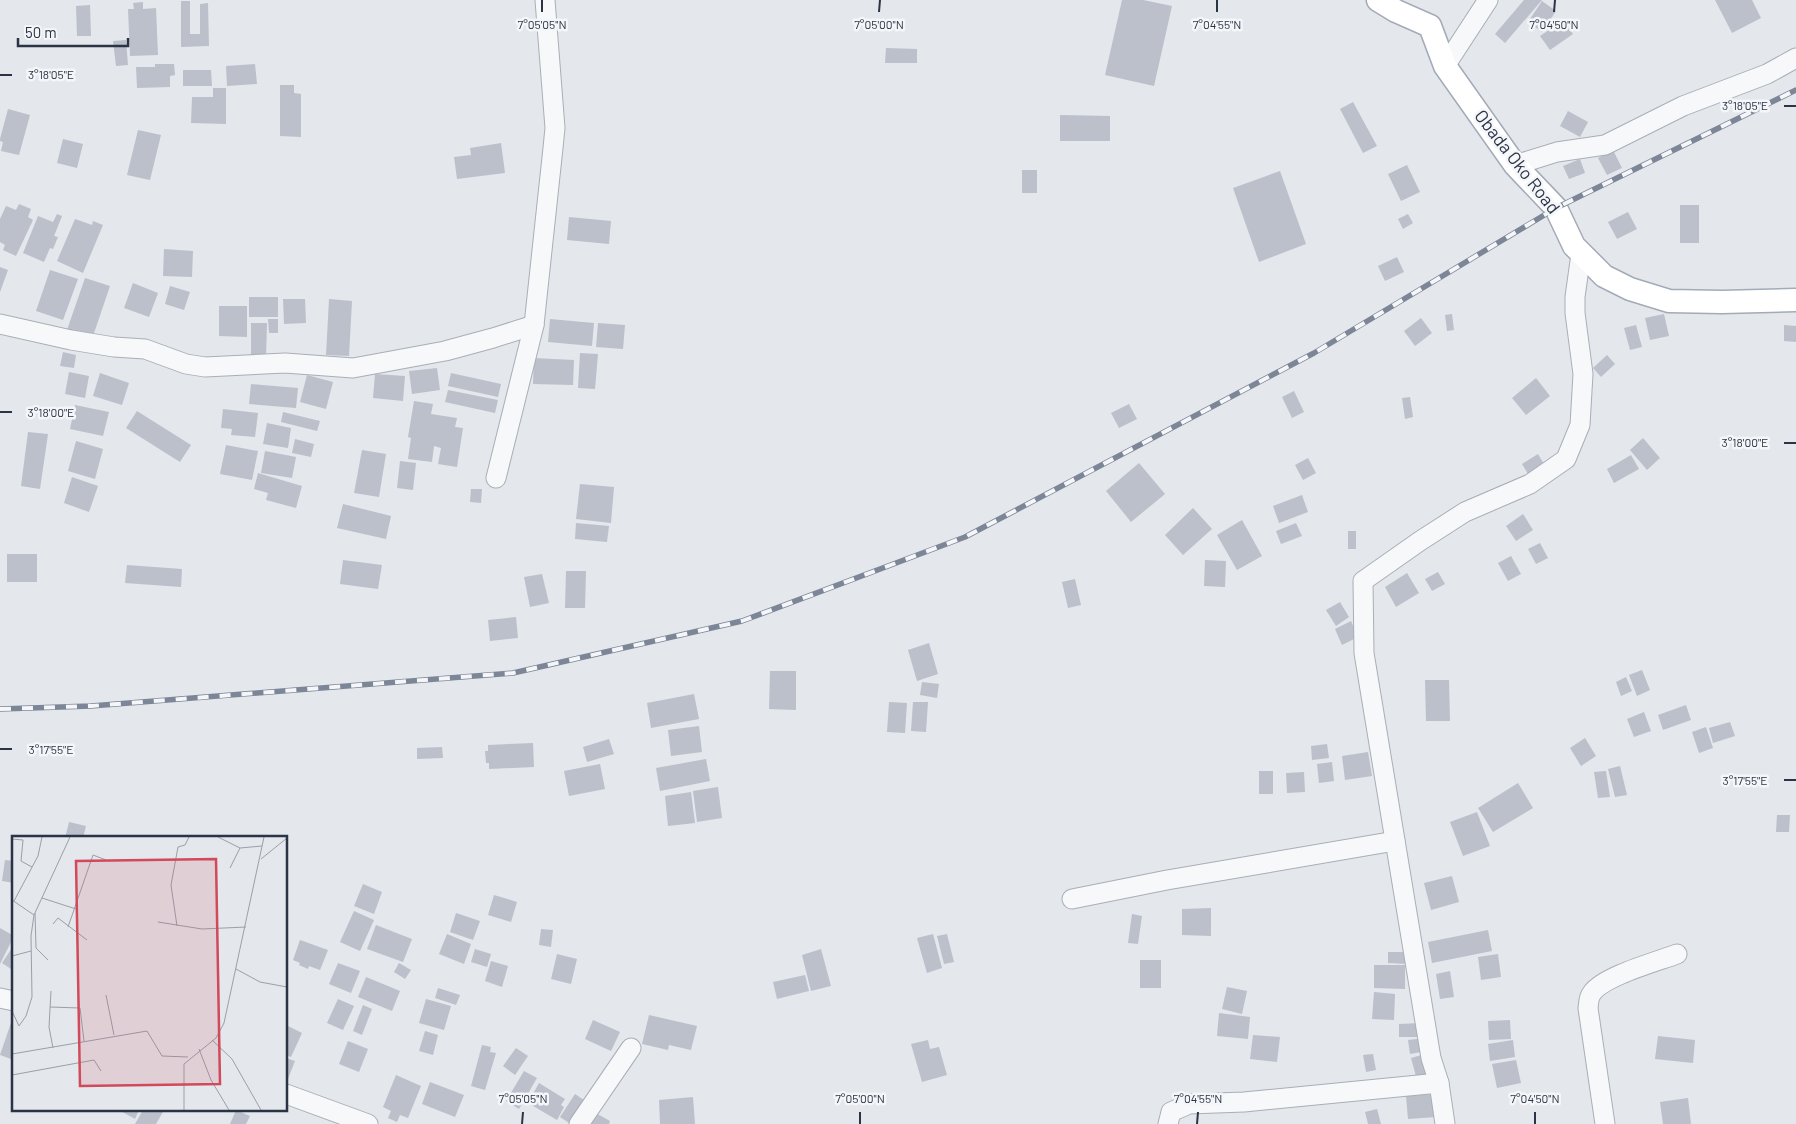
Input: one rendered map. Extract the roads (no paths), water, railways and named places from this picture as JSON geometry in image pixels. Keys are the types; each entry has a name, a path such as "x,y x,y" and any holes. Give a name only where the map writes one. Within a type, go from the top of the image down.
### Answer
{"main road":[{"name":"Obada Oko Road","path":"1378,0 1396,11 1430,26 1445,66 1515,165 1556,208 1574,246 1604,276 1630,289 1669,302 1796,300"}],"street":[{"path":"496,478 534,325 555,128 545,0"},
{"path":"1445,66 1488,0"},
{"path":"1515,165 1557,152 1605,145 1683,106 1767,74 1796,58"},
{"path":"1445,1124 1439,1083 1431,1058 1364,653 1364,581 1465,512 1530,484 1566,459 1580,425 1583,374 1574,297 1581,254"},
{"path":"0,324 71,340 114,347 145,349 186,364 205,368 284,364 352,368 445,352 534,325"},
{"path":"1072,899 1167,880 1395,841"},
{"path":"1605,1124 1588,1008 1589,998 1593,991 1615,977 1676,954"},
{"path":"579,1124 631,1048"},
{"path":"1168,1124 1170,1112 1189,1104 1244,1102 1439,1083"},
{"path":"288,1095 368,1124"}],"railway":[{"path":"0,709 91,706 513,673 742,621 965,537 1314,353 1556,208 1796,90"}]}
